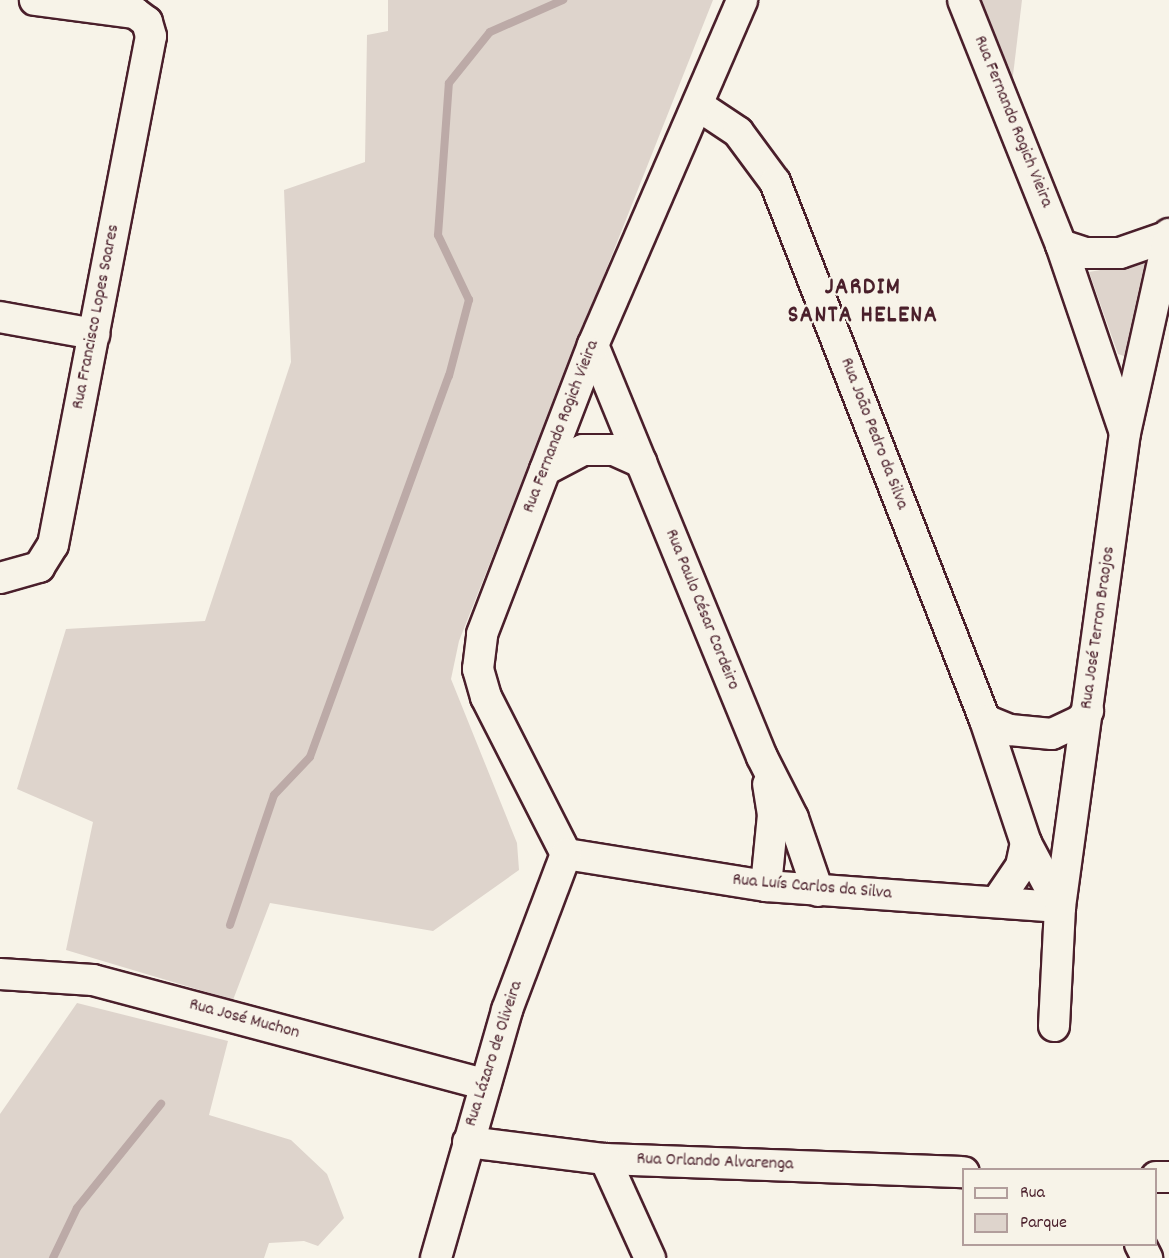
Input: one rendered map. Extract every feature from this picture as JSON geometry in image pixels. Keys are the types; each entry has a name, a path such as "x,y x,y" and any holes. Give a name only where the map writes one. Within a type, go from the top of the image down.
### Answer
{"street":[{"name":"Rua Francisco Lopes Soares","path":"0,578 39,567 53,545 151,36 147,22 135,13 35,0"},
{"name":"Rua Fernando Rogich Vieira","path":"566,854 486,697 478,669 482,634 593,345 699,106 742,0"},
{"name":"Rua Fernando Rogich Vieira","path":"963,0 1061,245 1125,433"},
{"name":"Rua João Pedro da Silva","path":"699,106 738,132 775,182 985,720 1026,843 1060,907"},
{"path":"1061,245 1084,253 1120,253 1169,235"},
{"name":"Rua José Terron Braojos","path":"1054,1026 1060,907 1125,433 1169,235"},
{"path":"0,316 94,334"},
{"name":"Rua Paulo César Cordeiro","path":"593,345 762,758 793,818 818,891"},
{"path":"545,470 583,450 614,450 641,462"},
{"path":"985,720 1010,730 1052,734 1080,722 1088,711"},
{"name":"Rua Paulo César Cordeiro","path":"762,758 773,815 766,886"},
{"path":"998,900 1021,866 1026,843"},
{"name":"Rua Luís Carlos da Silva","path":"566,854 766,886 818,891 998,900 1060,907"},
{"name":"Rua Lázaro de Oliveira","path":"436,1258 485,1084 566,854"},
{"name":"Rua José Muchon","path":"0,974 93,980 485,1084"},
{"name":"Rua Orlando Alvarenga","path":"468,1142 605,1160 962,1172"},
{"path":"605,1160 650,1258"}],"green space":[{"path":"388,0 713,0 459,641 451,679 517,843 519,870 433,931 270,903 233,1000 66,950 93,822 17,789 66,629 205,621 291,362 284,190 365,162 367,35 388,31"},
{"path":"978,0 1022,0 1011,92"},
{"path":"1146,262 1128,354 1124,356 1118,354 1089,272"},
{"path":"77,1003 228,1041 209,1115 291,1140 327,1174 344,1218 318,1246 304,1241 269,1243 264,1258 0,1258 0,1114"}],"waterway":[{"path":"230,925 274,795 310,757 449,376 469,300 438,235 449,83 490,32 563,0"},
{"path":"53,1258 77,1208 161,1104"}],"district":[{"name":"JARDIM SANTA HELENA","path":"863,303"}]}
